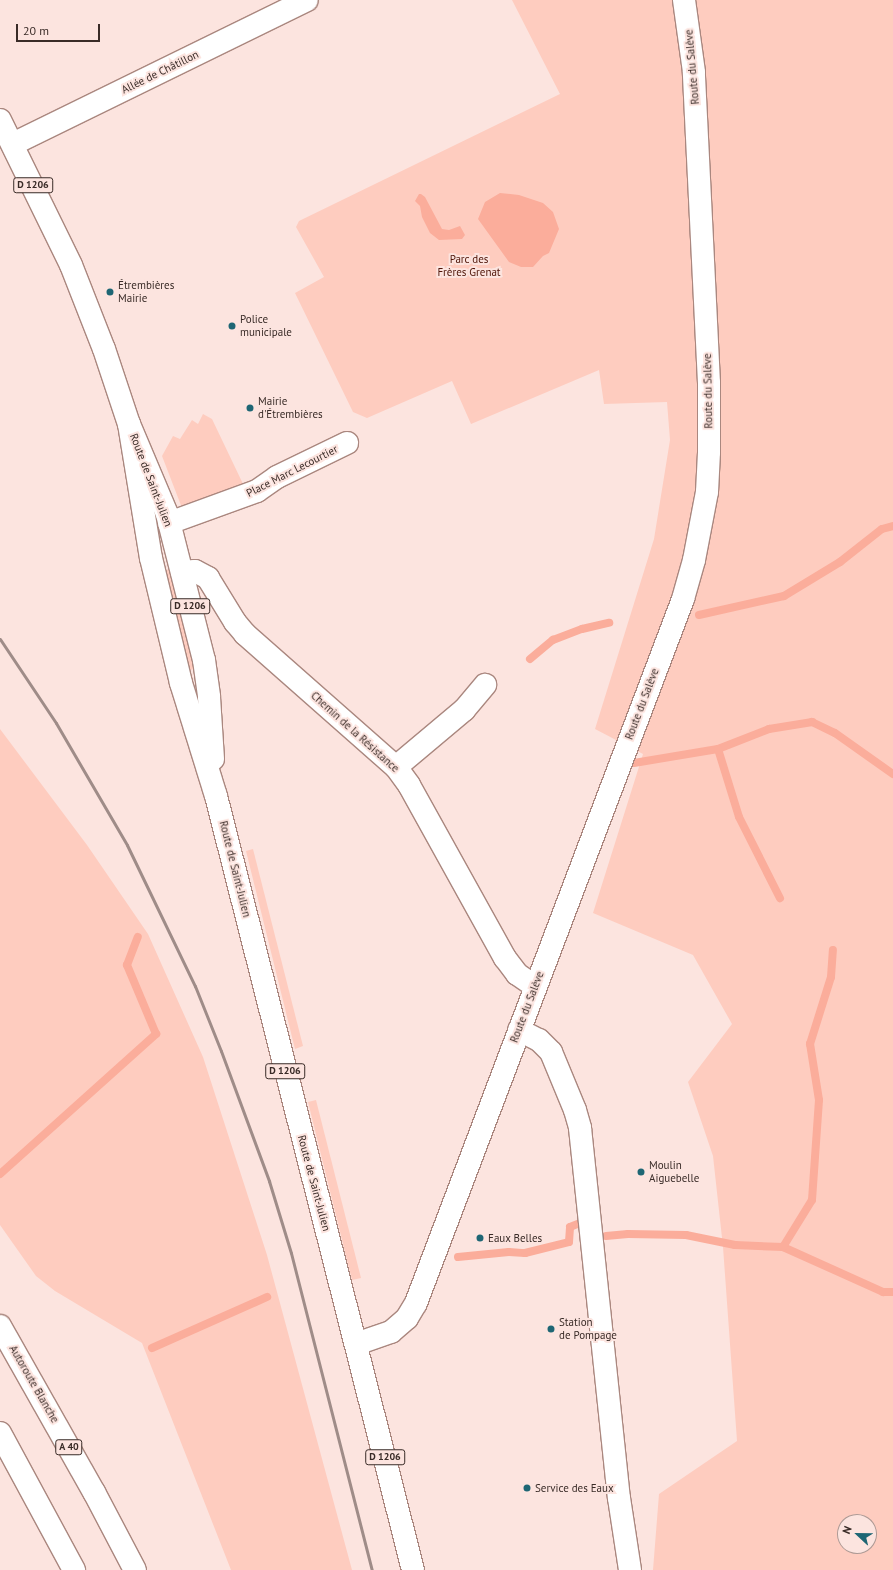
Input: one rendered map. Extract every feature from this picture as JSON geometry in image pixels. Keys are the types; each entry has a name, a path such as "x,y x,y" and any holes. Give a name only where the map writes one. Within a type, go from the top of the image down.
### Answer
{"main road":[{"name":"Allée de Châtillon","path":"13,144 307,0"},
{"name":"Route du Salève","path":"356,1344 391,1332 402,1323 416,1303 518,1030 683,599 697,548 707,492 709,452 709,383 694,72 684,0"},
{"name":"Route de Saint-Julien","path":"0,120 71,265 104,349 129,424 170,523 204,660 209,697 216,796"},
{"name":"Route de Saint-Julien","path":"129,424 151,558 181,683 216,796 413,1570"},
{"name":"Place Marc Lecourtier","path":"146,531 257,491 277,477 347,443"},
{"name":"Chemin de la Résistance","path":"182,572 195,571 208,578 235,622 245,634 396,767 409,785 505,958 518,974 535,986"},
{"path":"396,767 464,710 485,685"},
{"path":"518,1030 539,1040 551,1052 575,1110 580,1128 618,1490 630,1570"},
{"name":"Autoroute Blanche","path":"0,1326 94,1492 135,1570"},
{"path":"0,1432 74,1570"}],"green space":[{"name":"Parc des Frères Grenat","path":"512,0 893,0 893,1570 653,1570 659,1494 737,1441 723,1247 713,1156 688,1082 732,1024 693,955 593,913 643,754 595,729 654,539 670,440 667,402 604,404 599,370 471,424 452,381 367,418 353,412 295,293 324,277 296,227 299,221 560,94"},
{"path":"203,414 212,419 244,486 182,508 162,456 173,436 180,439 192,420 198,424"},
{"path":"173,568 197,668 187,671 163,571"},
{"path":"0,729 87,845 148,934 203,1057 267,1255 352,1570 231,1570 142,1343 55,1291 36,1276 0,1225"},
{"path":"253,849 303,1046 295,1049 246,851"},
{"path":"316,1100 361,1278 352,1280 308,1102"}],"shaded area":[{"path":"500,193 519,195 543,203 553,212 559,229 549,253 543,256 533,267 521,267 509,262 478,219 485,202"},
{"path":"419,194 425,197 442,229 449,230 460,226 465,235 462,239 439,240 430,233 422,217 420,206 415,201"}],"waterway":[{"path":"699,615 784,596 840,562 882,529 893,526"},
{"path":"530,659 553,640 582,629 609,623"},
{"path":"718,749 769,729 812,722 835,733 893,774"},
{"path":"634,763 718,749 739,817 780,898"},
{"path":"0,1174 156,1034 127,965 138,937"},
{"path":"783,1247 812,1200 819,1100 810,1044 831,977 833,950"},
{"path":"458,1257 509,1252 525,1253 569,1242 570,1227 580,1223"},
{"path":"606,1236 628,1234 686,1235 735,1245 783,1247 883,1292 893,1292"},
{"path":"152,1348 267,1297"}],"railway":[{"path":"0,639 56,723 127,845 195,986 221,1051 269,1181 291,1253 372,1570"}],"place":[{"name":"Étrembières Mairie","path":"110,292"},
{"name":"Police municipale","path":"232,326"},
{"name":"Mairie d'Étrembières","path":"250,408"},
{"name":"Moulin Aiguebelle","path":"641,1172"},
{"name":"Eaux Belles","path":"480,1238"},
{"name":"Station de Pompage","path":"551,1329"},
{"name":"Service des Eaux","path":"527,1488"}]}
